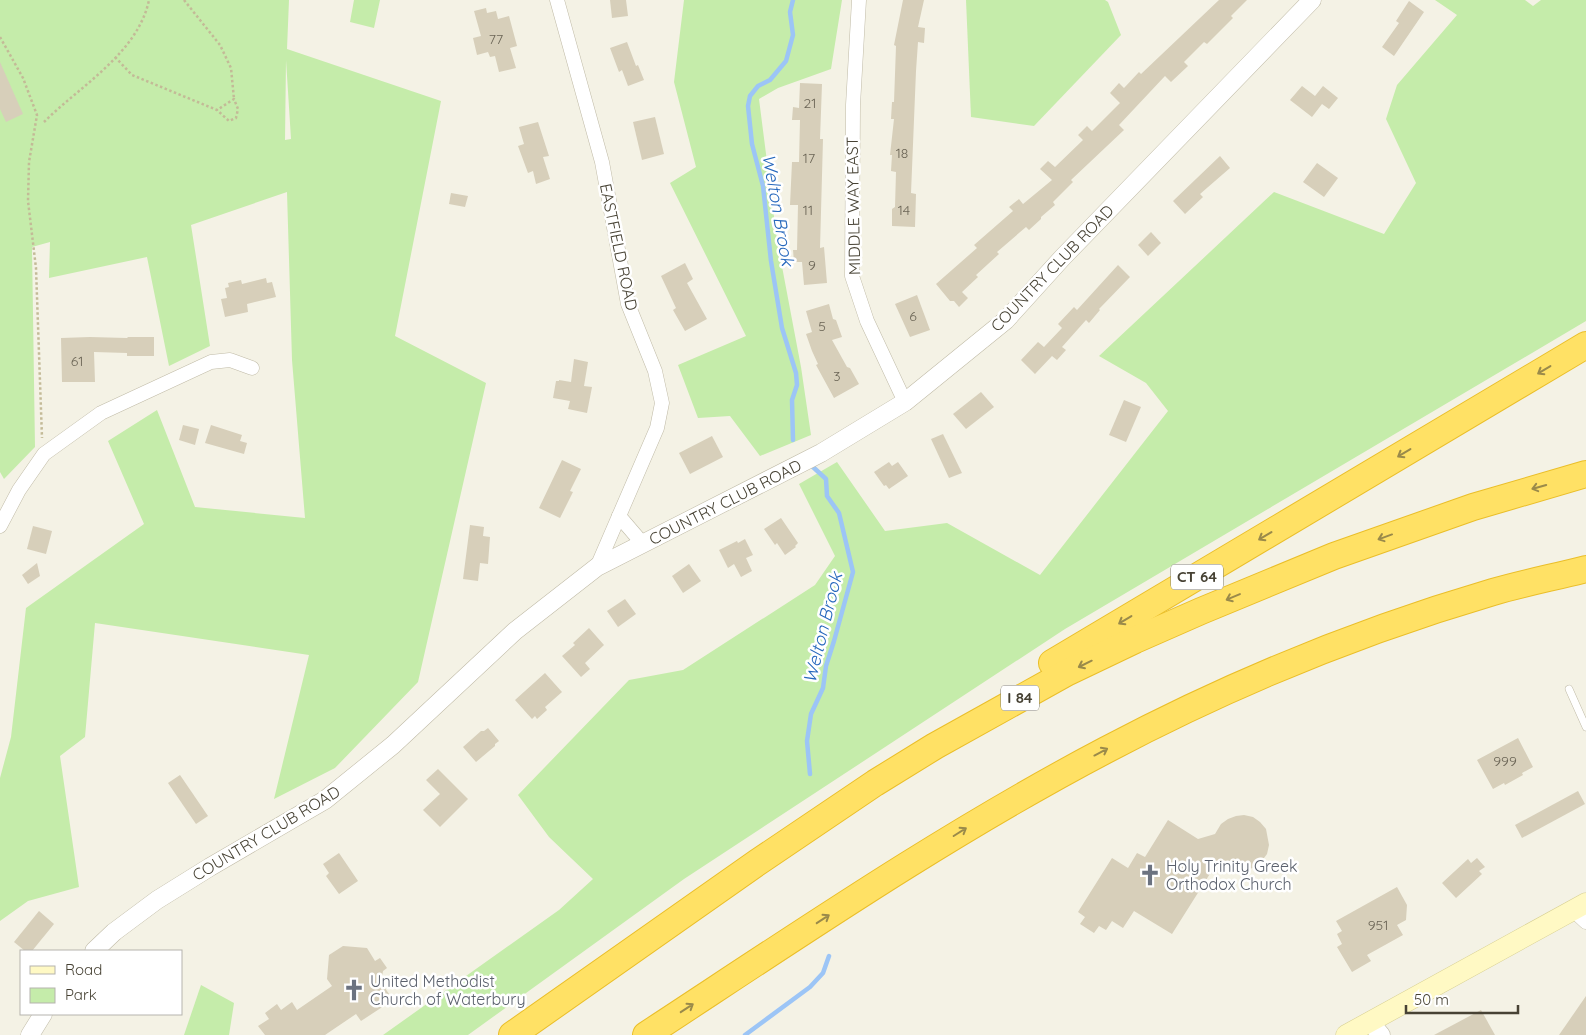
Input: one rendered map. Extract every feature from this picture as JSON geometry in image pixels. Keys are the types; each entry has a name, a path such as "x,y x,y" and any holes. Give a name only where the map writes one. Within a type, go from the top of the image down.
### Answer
{"highway":[{"name":"CT 64","path":"817,822 930,739 987,702 1586,345"},
{"name":"I 84","path":"512,1035 817,822 876,783 961,731 1068,672 1135,640 1268,582 1403,531 1473,507 1586,474"},
{"path":"646,1035 864,892 968,828 1045,782 1168,718 1298,660 1372,632 1496,591 1586,569"}],"main road":[{"path":"1346,1035 1376,1029 1582,912"}],"street":[{"name":"EASTFIELD ROAD","path":"557,0 602,162 628,304 655,371 662,402 657,428 597,567"},
{"name":"MIDDLE WAY EAST","path":"858,0 853,104 852,276 866,321 905,402"},
{"name":"COUNTRY CLUB ROAD","path":"95,950 114,932 157,900 325,800 393,745 514,631 597,567 821,453 905,402 1006,320 1070,250 1312,0"},
{"path":"0,526 19,490 44,454 101,413 211,362 230,360 252,368"},
{"path":"618,516 643,544"},
{"path":"30,1035 42,1015"}],"lane":[{"path":"1569,689 1586,727"}],"path":[{"path":"44,122 116,57 131,40 146,13 149,0"},
{"path":"116,57 132,75 217,110 229,121 236,118 238,109 234,99 231,68 220,45 184,0"},
{"path":"0,37 23,78 37,116 30,162 28,201 36,268 40,425 44,454"},
{"path":"217,110 234,99"}],"green space":[{"path":"0,0 289,0 287,49 441,101 395,336 486,383 418,682 335,768 274,799 309,655 95,623 85,737 60,756 79,887 28,901 0,921 0,778 11,737 26,608 144,524 108,441 157,410 195,507 305,518 292,360 287,192 191,225 210,346 169,366 147,257 49,278 50,242 32,247 35,447 4,479 0,472","holes":["286,60 291,139 285,140"]},
{"path":"354,0 380,0 374,28 350,22"},
{"path":"684,0 842,0 831,69 778,88 759,99 777,240 801,367 811,435 760,456 730,416 698,418 678,365 746,336 670,183 696,167 674,82"},
{"path":"966,0 1105,0 1108,2 1121,35 1034,126 971,117"},
{"path":"1435,0 1525,0 1533,6 1541,0 1586,0 1586,321 1065,629 684,879 468,1035 383,1035 559,910 593,879 549,837 518,795 629,680 683,670 815,585 835,556 799,484 837,462 885,531 947,523 1040,575 1168,411 1146,383 1099,356 1274,192 1384,234 1416,183 1386,119 1397,85 1457,15"},
{"path":"201,985 234,1003 229,1035 184,1035"}],"building":[{"path":"610,0 626,0 628,16 612,18"},
{"path":"903,0 924,0 918,27 925,28 924,43 918,42 911,193 916,194 915,227 892,226 892,209 895,207 896,172 891,171 892,155 890,155 894,119 891,119 892,102 894,102 896,46 894,45"},
{"path":"1219,0 1247,0 1231,16 1233,18 1207,44 1204,42 1184,62 1188,66 1171,82 1165,76 1119,125 1124,130 1071,180 1073,182 1053,202 1055,205 1029,230 1026,227 997,252 999,254 976,275 978,277 962,292 968,298 959,307 954,301 950,301 936,284 977,248 974,245 1013,211 1009,207 1019,199 1023,204 1052,180 1040,169 1048,161 1055,167 1083,140 1078,135 1087,126 1092,131 1120,103 1110,93 1119,83 1124,88 1139,72 1141,74"},
{"path":"1409,1 1424,12 1394,56 1382,47 1399,23 1396,21"},
{"path":"486,8 487,13 496,11 498,19 509,16 517,46 510,48 516,68 499,72 495,56 490,57 488,52 477,55 473,38 481,36 474,11"},
{"path":"627,42 636,66 638,65 644,80 628,86 622,70 619,72 610,48"},
{"path":"0,62 23,114 6,122 0,109"},
{"path":"800,83 822,84 820,139 823,139 820,248 824,247 827,283 804,285 802,262 794,262 793,250 797,250 798,205 790,205 792,162 799,162 800,120 792,120 793,107 799,108"},
{"path":"1302,86 1315,96 1323,86 1338,98 1329,109 1322,104 1312,117 1290,100"},
{"path":"655,117 664,154 642,160 633,122"},
{"path":"538,122 549,156 543,157 550,179 536,184 533,171 528,173 518,146 524,144 519,127"},
{"path":"1220,156 1230,168 1200,194 1203,197 1185,214 1173,201"},
{"path":"1317,163 1338,178 1324,197 1303,182"},
{"path":"451,193 468,196 465,207 449,204"},
{"path":"1151,232 1161,243 1148,256 1138,245"},
{"path":"685,263 693,279 687,283 707,319 685,331 673,310 676,308 661,276"},
{"path":"1118,265 1130,277 1099,309 1089,323 1086,320 1062,347 1066,350 1057,360 1052,356 1035,374 1021,360 1038,342 1044,347 1062,328 1058,324 1074,307 1077,310"},
{"path":"266,278 267,283 272,282 276,297 247,304 248,312 225,317 221,299 227,298 225,288 229,287 228,283 241,280 242,284"},
{"path":"917,295 930,330 910,337 895,304"},
{"path":"829,304 833,319 836,320 842,337 832,340 859,384 834,398 816,365 818,364 806,334 812,332 806,311"},
{"path":"154,337 154,356 127,356 127,353 94,352 95,382 62,382 61,338"},
{"path":"574,359 588,362 584,386 592,387 587,413 568,409 570,401 553,398 556,381 571,382"},
{"path":"981,392 994,407 966,429 953,414"},
{"path":"1124,400 1141,407 1126,442 1109,435"},
{"path":"183,425 199,429 195,445 179,440"},
{"path":"211,425 242,435 240,441 247,443 244,454 205,443"},
{"path":"943,434 962,473 949,478 931,439"},
{"path":"712,436 723,457 690,474 679,453"},
{"path":"562,460 581,469 570,491 573,492 560,518 539,508"},
{"path":"889,462 892,466 898,462 908,476 889,489 886,485 884,486 874,472"},
{"path":"781,518 798,543 796,547 785,555 764,529"},
{"path":"470,525 484,527 483,536 490,537 488,564 480,563 478,581 463,579"},
{"path":"33,526 52,531 46,554 27,549"},
{"path":"745,539 753,555 746,558 752,571 741,577 734,564 728,568 719,550"},
{"path":"37,563 40,576 28,584 22,575"},
{"path":"689,564 701,581 683,593 672,576"},
{"path":"625,599 636,614 618,627 607,611"},
{"path":"589,628 604,645 585,663 590,669 581,677 562,656 575,645 573,643"},
{"path":"545,673 562,692 545,707 547,710 537,719 535,716 532,719 515,700"},
{"path":"488,728 499,741 476,762 463,747 481,731"},
{"path":"1518,738 1533,767 1505,785 1504,783 1493,789 1477,760"},
{"path":"438,769 468,799 440,827 423,810 440,794 426,780"},
{"path":"180,775 208,816 196,824 168,783"},
{"path":"1578,791 1585,804 1522,838 1515,825"},
{"name":"Holy Trinity Greek Orthodox Church","path":"1244,815 1253,817 1266,829 1269,845 1267,854 1253,868 1244,870 1234,869 1218,861 1172,934 1134,911 1123,928 1112,921 1106,930 1099,926 1094,933 1080,924 1085,917 1078,912 1112,858 1128,868 1137,853 1145,857 1168,820 1198,839 1215,834 1221,824 1228,819"},
{"path":"339,853 358,881 339,894 326,876 329,873 323,864"},
{"path":"1477,858 1485,867 1479,871 1482,874 1456,898 1442,883 1468,859 1471,863"},
{"path":"1397,887 1407,905 1406,920 1397,925 1403,935 1367,955 1371,961 1352,972 1337,947 1342,944 1337,934 1342,931 1336,921"},
{"path":"39,911 54,924 33,950 24,950 14,942"},
{"name":"United Methodist Church of Waterbury","path":"343,946 367,948 375,961 380,958 387,968 383,971 381,982 393,1000 361,1021 356,1014 325,1035 265,1035 258,1026 269,1019 265,1013 277,1004 281,1010 292,1002 297,1010 332,986 327,979 329,955"},
{"path":"1586,996 1586,1035 1559,1035"},
{"path":"1481,1010 1495,1035 1434,1035"}],"waterway":[{"name":"Welton Brook","path":"793,0 790,12 793,35 786,61 770,80 758,86 750,96 748,106 752,144 763,186 771,261 782,328 796,373 797,385 792,400 793,440"},
{"name":"Welton Brook","path":"810,774 807,741 811,714 823,688 826,666 853,572 839,513 827,496 826,479 813,467"},
{"name":"Welton Brook","path":"745,1035 810,987 823,973 829,956"}],"place":[{"name":"Holy Trinity Greek Orthodox Church","path":"1150,875"},
{"name":"United Methodist Church of Waterbury","path":"354,990"}]}
